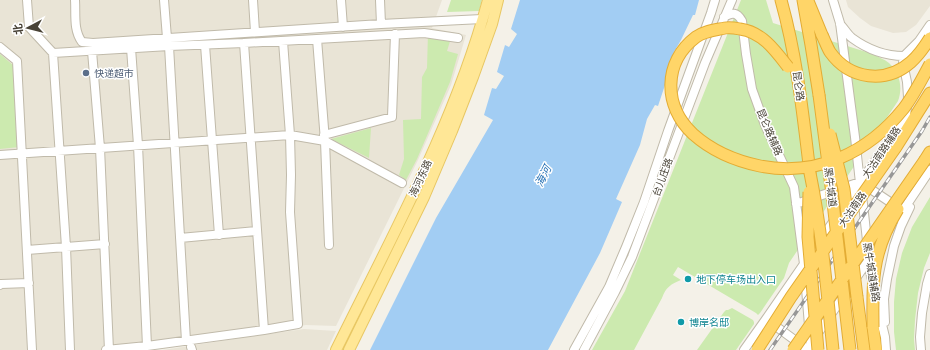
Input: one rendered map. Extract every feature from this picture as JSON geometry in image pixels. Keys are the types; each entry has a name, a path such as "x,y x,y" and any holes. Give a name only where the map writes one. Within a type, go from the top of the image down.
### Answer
{"highway":[{"name":"昆仑路","path":"782,0 788,23 800,93 810,173"},
{"name":"昆仑路","path":"803,0 819,95"},
{"path":"807,0 831,53 844,66 863,75 883,76 902,69 917,56 930,38"},
{"path":"800,93 788,67 774,49 760,37 751,32 729,27 710,31 697,36 681,53 671,74 670,87 677,112 684,124 704,143 717,151 743,162 765,167 791,169 815,166 832,161 852,152 870,141 885,129 904,108 930,64"},
{"name":"大沽南路","path":"757,350 791,297 896,147 930,93"},
{"path":"819,95 844,189 864,350"},
{"name":"黑牛城道","path":"819,95 850,350"},
{"path":"793,350 928,161"},
{"path":"876,350 873,327 874,282 875,268 880,247 893,216 928,161"},
{"path":"810,173 808,237 810,349"},
{"name":"黑牛城道","path":"810,173 820,229 833,350"}],"main road":[{"name":"海河东路","path":"336,350 406,208 444,126 467,67 488,0"},
{"name":"海河东路","path":"349,350 424,197 474,77 490,31 498,0"}],"street":[{"path":"27,0 29,28 53,53 66,247 70,350"},
{"path":"75,0 76,29 78,37 82,42 168,42 205,45 424,32 458,38"},
{"path":"164,0 175,143 180,238 190,346"},
{"path":"253,0 255,32"},
{"path":"341,0 343,27"},
{"path":"380,0 381,24"},
{"name":"台儿庄路","path":"574,350 609,287 626,247 644,202 715,0"},
{"name":"台儿庄路","path":"584,350 632,257 705,63 732,0"},
{"path":"833,0 840,24 860,182 905,212"},
{"name":"昆仑路辅路","path":"724,17 731,13 736,14 742,21 752,89 765,125 794,187 804,264"},
{"path":"53,53 131,48 168,42 255,32 482,19"},
{"path":"840,24 851,37 865,46 889,55 904,56 919,41 930,25"},
{"path":"0,155 290,135 325,138 392,117 395,34"},
{"path":"317,39 325,138 329,245"},
{"path":"106,350 147,346 190,346 298,324 290,212 290,135 283,41"},
{"path":"244,43 264,330"},
{"path":"205,45 219,235"},
{"path":"0,47 17,62 32,350"},
{"path":"131,48 138,145 147,346"},
{"path":"92,51 100,148 109,350"},
{"name":"大沽南路辅路","path":"744,350 906,116 908,97 903,63 904,56"},
{"path":"325,138 402,183"},
{"path":"810,349 869,260 905,212 917,189 928,161"},
{"path":"796,204 860,182"},
{"name":"黑牛城道辅路","path":"860,182 869,260 875,298 885,337 886,350"},
{"path":"885,337 884,299 887,279 894,246 905,212"},
{"path":"180,238 257,231"},
{"path":"27,250 105,244"},
{"path":"804,264 810,349"},
{"path":"921,350 920,337 922,313 930,274"},
{"path":"0,285 29,283"},
{"path":"766,319 810,349"}],"shaded area":[{"path":"0,0 442,0 432,28 466,35 451,85 418,160 336,326 306,325 162,346 122,350 0,350"},
{"path":"846,0 930,0 930,6 916,25 906,32 893,33 871,26 848,7"},
{"path":"304,329 336,331 327,350 163,350 240,338"}],"green space":[{"path":"451,0 482,0 479,11 447,12"},
{"path":"741,0 766,0 773,23 873,54 887,62 896,71 900,81 900,96 898,101 789,263 784,278 758,315 678,267 673,275 681,280 665,291 634,350 592,350 625,291"},
{"path":"428,33 452,35 447,51 458,54 450,82 417,159 406,180 399,175 404,159 403,120 421,119 422,77 427,68"},
{"path":"0,54 14,66 19,147 0,149"},
{"path":"371,128 369,158 331,139"},
{"path":"930,197 930,253 924,268 918,293 914,339 915,350 896,350 894,332 894,302 896,279 902,253 912,227"},
{"path":"732,308 754,322 736,350 697,350 724,312"}],"water":[{"name":"海河","path":"520,0 699,0 695,15 693,15 674,52 671,67 658,106 655,105 647,119 640,145 616,199 622,202 600,253 548,350 370,350 436,218 493,120 484,115 492,88 496,89 504,76 497,72 505,45 509,47 517,34 511,29"}],"railway":[{"path":"770,350 922,131 930,117"}],"place":[{"name":"快递超市","path":"86,73"},
{"name":"地下停车场出入口","path":"688,279"},
{"name":"博岸名邸","path":"681,322"}]}
